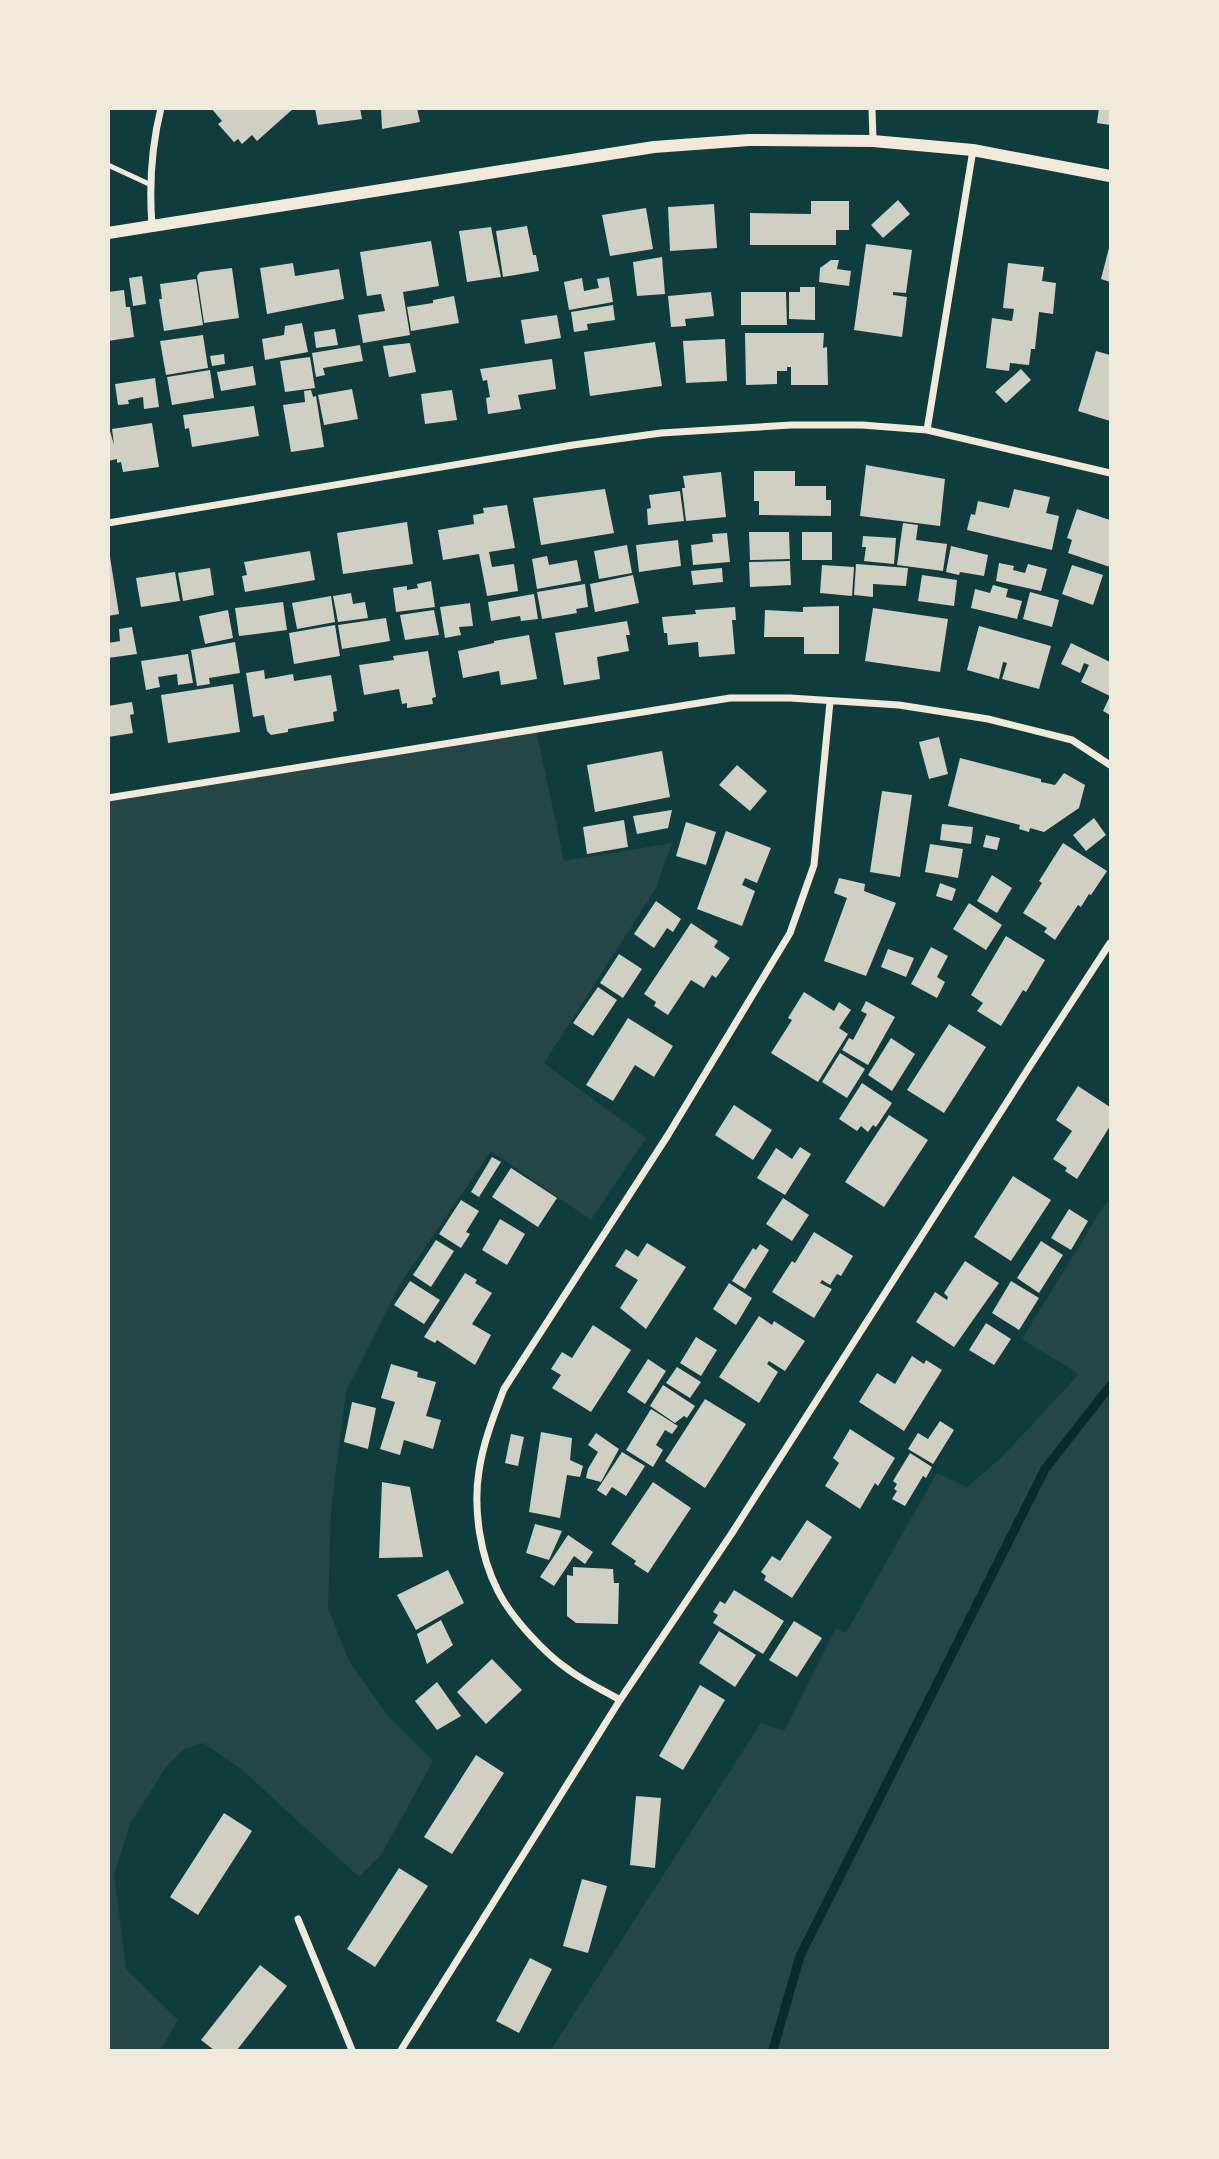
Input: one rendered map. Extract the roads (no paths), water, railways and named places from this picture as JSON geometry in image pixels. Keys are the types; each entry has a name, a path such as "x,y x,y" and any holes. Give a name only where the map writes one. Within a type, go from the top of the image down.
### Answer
{"street":[{"path":"152,226 149,184 161,108"},
{"path":"872,108 873,141"},
{"path":"108,233 654,147 749,139 873,141 973,150 1111,176"},
{"path":"927,430 973,150"},
{"path":"108,523 573,445 661,433 791,425 862,425 927,430 1111,473"},
{"path":"108,798 730,698 790,698 899,705 988,719 1072,740 1111,765"},
{"path":"620,1700 567,1669 546,1651 510,1611 497,1591 477,1520 479,1469 504,1388 668,1135 790,933 814,866 830,702"},
{"path":"401,2050 620,1700 732,1533 1111,943"},
{"path":"298,1919 352,2050"}],"lane":[{"path":"108,165 149,184"}],"waterway":[{"path":"773,2050 800,1956 1045,1469 1110,1386"}]}
